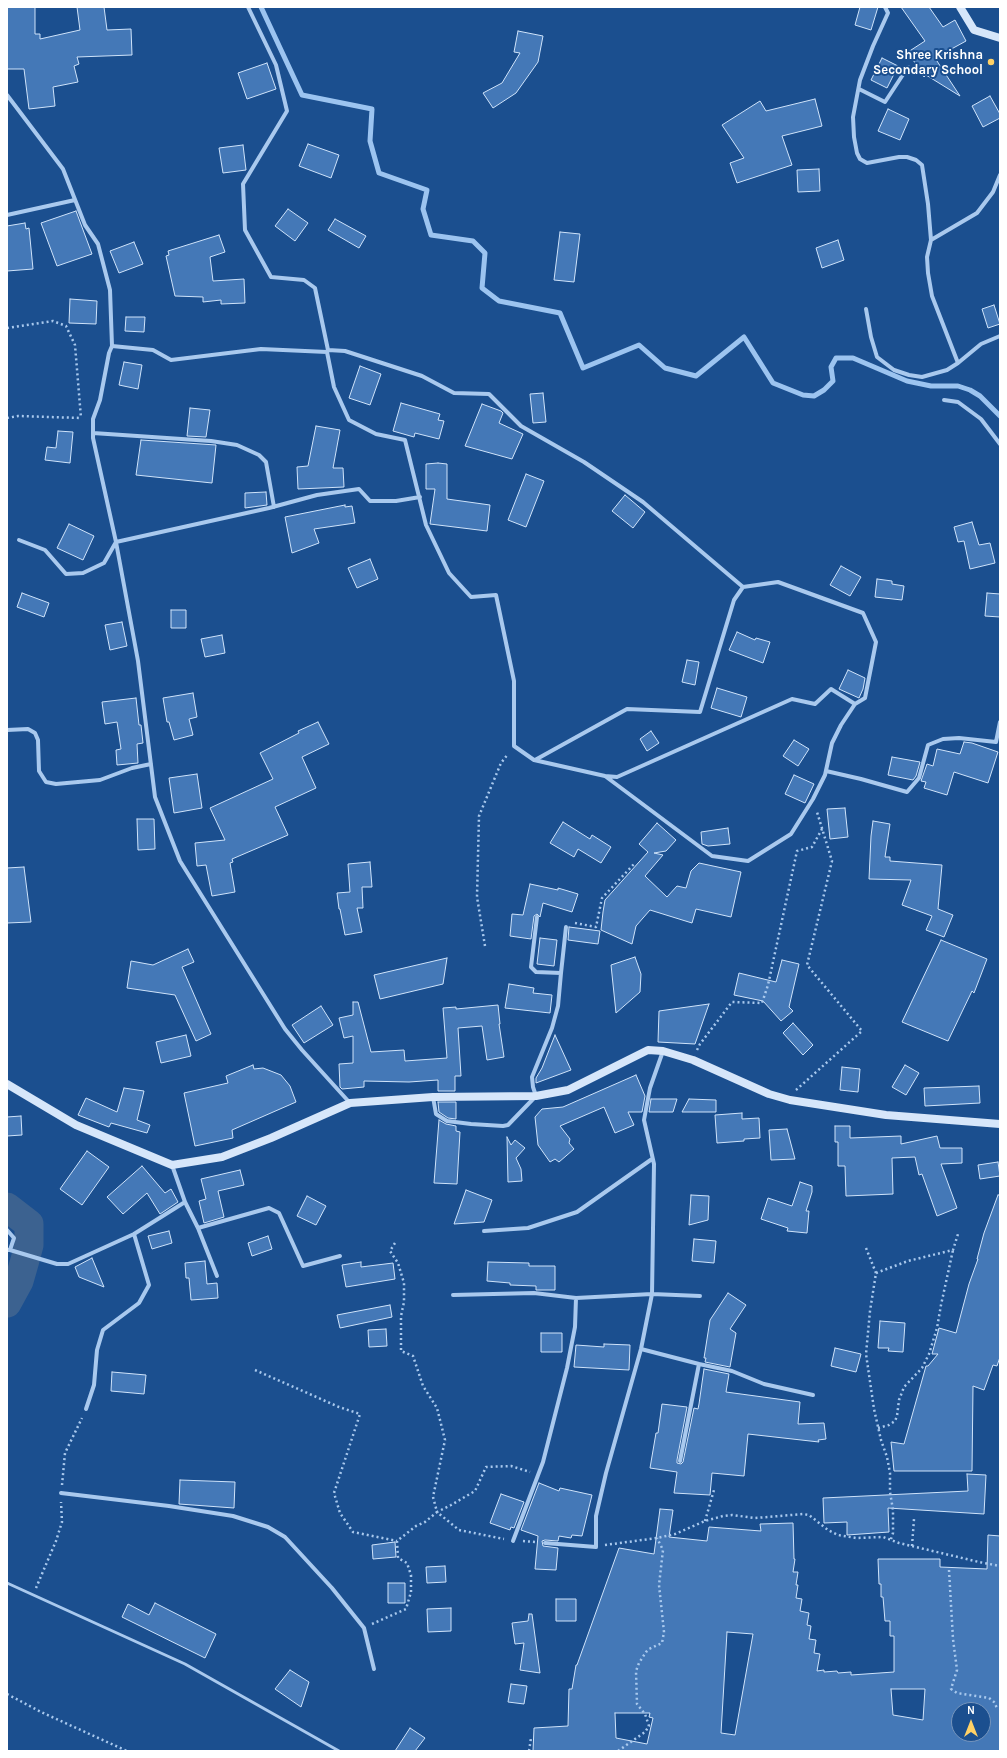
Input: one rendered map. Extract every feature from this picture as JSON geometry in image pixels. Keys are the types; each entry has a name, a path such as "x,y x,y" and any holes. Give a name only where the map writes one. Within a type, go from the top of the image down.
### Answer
{"street":[{"path":"248,7 276,65 287,111 243,184 245,230 271,277 304,280 315,288 334,387 349,420 376,434 405,440 426,525 449,573 471,597 496,595 514,681 514,746 534,760 605,776 617,777 792,699 815,704 831,689 855,704"},
{"path":"885,7 888,13 873,46 859,89 853,117 854,137 857,153 860,159 867,163 907,157 916,160 922,166 928,204 931,240 927,257 932,296 958,363"},
{"path":"960,7 974,30 1000,38"},
{"path":"859,89 885,102 908,67"},
{"path":"7,95 63,169 85,225 98,244 110,290 112,346 109,352 100,400 93,419 93,433 116,542 138,661 155,797 180,861 285,1029 350,1103"},
{"path":"931,240 977,213 993,192 1000,175"},
{"path":"7,215 75,200"},
{"path":"866,309 871,337 877,357 894,370 909,375 922,377 947,370 982,344 1000,336"},
{"path":"112,346 153,350 172,360 261,349 345,351 422,376 454,393 489,394 521,426 584,462 643,502 744,587"},
{"path":"944,400 958,402 981,419 1000,444"},
{"path":"93,433 211,441 236,445 259,455 266,462 274,507"},
{"path":"19,540 45,550 66,574 83,573 104,563 116,542 274,507 316,495 359,489 370,501 396,501 420,497"},
{"path":"534,760 627,709 700,712 734,600 744,587 778,582 863,613 876,642 865,698 855,704 841,725 832,743 826,771 813,799 791,834 748,861 712,856 605,776"},
{"path":"826,771 907,792 919,778 928,745 943,739 959,738 996,742 1000,722"},
{"path":"7,730 28,729 35,733 38,740 40,771 46,782 56,784 100,780 132,768 151,764"},
{"path":"537,917 531,967 536,972 561,974"},
{"path":"536,1096 532,1077 552,1028 558,1006 566,927"},
{"path":"7,1084 76,1125 172,1165 222,1157 271,1138 350,1103 433,1097 536,1096 568,1090 648,1050 664,1051 693,1060 770,1094 790,1100 886,1115 1000,1124"},
{"path":"545,1543 596,1546 596,1516 606,1473 641,1349 652,1294 652,1159 644,1120 650,1088 664,1051"},
{"path":"433,1097 436,1114 447,1121 504,1126 508,1124 536,1096"},
{"path":"484,1231 528,1228 577,1212 617,1182 652,1159"},
{"path":"172,1165 185,1202 198,1228 217,1276"},
{"path":"7,1230 14,1238 9,1250 57,1264 68,1264 134,1234 185,1202"},
{"path":"198,1228 269,1208 279,1213 303,1266 340,1256"},
{"path":"86,1409 94,1385 97,1350 103,1330 139,1303 149,1285 134,1234"},
{"path":"453,1295 534,1293 576,1298 652,1294 700,1296"},
{"path":"513,1540 538,1475 567,1368 575,1327 576,1298"},
{"path":"641,1349 732,1371 764,1384 813,1395"},
{"path":"680,1461 699,1364"},
{"path":"61,1494 169,1506 226,1515 268,1527 285,1537 332,1588 364,1628 374,1669"}],"lane":[{"path":"7,1583 185,1664 339,1751"}],"path":[{"path":"7,328 53,321 66,326 75,345 81,418 18,416 7,418"},
{"path":"485,946 478,897 479,816 501,763 514,746"},
{"path":"790,1100 795,1091 862,1031 807,965 832,861 813,799"},
{"path":"693,1060 700,1044 732,1002 762,1003 768,985 797,851 812,847 822,830"},
{"path":"566,927 574,923 596,927 602,898 634,864"},
{"path":"878,1428 889,1425 895,1421 899,1400 904,1387 919,1372 930,1354 937,1328 940,1304 958,1234"},
{"path":"395,1243 390,1251 398,1263 404,1283 404,1302 401,1316 401,1351 413,1356 424,1386 437,1408 445,1440 433,1497 437,1512 459,1530 513,1540 545,1543"},
{"path":"866,1248 876,1273 870,1311 866,1354 868,1375 878,1428 887,1457 890,1473 890,1492 893,1510 893,1533 891,1540"},
{"path":"876,1273 908,1261 953,1250"},
{"path":"255,1370 339,1407 360,1414 334,1493 340,1513 353,1532 397,1541 437,1512 475,1491 486,1468 511,1466 538,1475"},
{"path":"34,1594 56,1541 62,1522 61,1494 66,1453 86,1409"},
{"path":"705,1521 714,1490"},
{"path":"596,1546 657,1538 675,1534 705,1521 732,1515 754,1518 803,1514 809,1515 828,1530 838,1535 856,1538 883,1537 912,1546 1000,1566"},
{"path":"912,1546 914,1519"},
{"path":"618,1751 645,1732 649,1726 645,1714 637,1704 636,1671 646,1652 662,1643 664,1632 659,1585 664,1550 657,1538"},
{"path":"364,1628 406,1609 411,1592 412,1576 407,1563 398,1558 397,1541"},
{"path":"949,1570 953,1639 957,1670 951,1689 957,1693 989,1698 994,1702 997,1708 1000,1708"},
{"path":"7,1694 41,1712 127,1751"},
{"path":"529,1751 531,1738"}],"building":[{"path":"7,7 35,7 35,34 40,34 40,39 80,30 77,7 104,7 107,30 131,29 132,55 77,57 79,64 74,66 78,82 53,87 55,106 29,109 24,69 7,69"},
{"path":"860,7 878,7 871,30 855,25"},
{"path":"901,7 929,7 943,27 955,20 966,41 935,58 960,96 926,75 924,77 908,52 925,41"},
{"path":"518,31 543,36 538,62 516,93 493,108 483,93 502,83 520,53 514,52"},
{"path":"882,58 898,66 887,88 871,80"},
{"path":"267,63 276,89 247,99 238,73"},
{"path":"990,96 1000,114 1000,118 983,127 972,106"},
{"path":"815,99 822,126 782,136 792,165 737,183 730,163 744,158 722,125 760,101 766,111"},
{"path":"888,109 909,119 900,140 878,131"},
{"path":"308,144 339,155 331,178 299,166"},
{"path":"243,145 246,170 223,173 219,148"},
{"path":"819,169 820,191 798,192 797,170"},
{"path":"288,209 308,223 295,241 275,226"},
{"path":"76,211 92,254 57,266 41,223"},
{"path":"335,219 366,236 359,248 328,230"},
{"path":"25,223 26,229 29,228 33,269 7,271 7,226"},
{"path":"560,232 580,234 574,282 554,280"},
{"path":"219,235 225,252 210,257 213,281 244,279 245,303 221,304 221,300 203,302 203,297 175,296 166,256 169,255 168,251"},
{"path":"838,240 844,260 822,268 816,248"},
{"path":"134,242 143,264 119,273 110,251"},
{"path":"70,299 97,301 96,324 69,323"},
{"path":"994,305 1000,324 988,328 982,309"},
{"path":"126,317 145,317 144,332 125,331"},
{"path":"124,362 142,365 138,389 119,385"},
{"path":"360,366 381,374 370,405 349,398"},
{"path":"543,393 546,422 533,423 530,394"},
{"path":"401,403 440,414 438,420 444,421 439,439 415,433 414,437 393,431"},
{"path":"482,404 501,411 503,413 499,423 523,434 512,459 465,446"},
{"path":"190,408 210,410 206,437 187,436"},
{"path":"316,426 340,430 333,468 343,468 344,487 298,489 297,467 308,466"},
{"path":"58,431 73,432 70,463 45,460 47,447 56,448"},
{"path":"141,440 216,445 212,483 136,475"},
{"path":"426,464 447,464 447,499 490,505 487,531 430,524 435,489 426,489"},
{"path":"526,474 544,481 526,527 508,520"},
{"path":"266,492 267,505 245,508 245,493"},
{"path":"625,495 645,512 633,528 612,511"},
{"path":"345,505 345,507 352,506 355,523 314,529 319,543 292,553 285,517"},
{"path":"972,522 979,545 990,543 995,563 970,569 964,541 958,542 954,527"},
{"path":"69,524 94,536 83,560 57,548"},
{"path":"370,559 378,579 357,588 348,568"},
{"path":"841,566 861,577 850,596 830,585"},
{"path":"877,579 892,581 892,584 904,586 902,600 875,597"},
{"path":"22,593 49,603 44,617 17,607"},
{"path":"987,593 1000,594 1000,617 985,616"},
{"path":"171,610 186,610 186,628 171,628"},
{"path":"122,622 127,646 110,650 105,625"},
{"path":"737,632 755,640 756,638 770,642 763,663 729,650"},
{"path":"222,635 225,653 205,657 201,639"},
{"path":"687,660 699,662 695,685 682,682"},
{"path":"848,670 865,678 863,689 859,698 839,689"},
{"path":"717,688 747,697 741,717 711,708"},
{"path":"193,693 197,717 189,719 193,735 174,740 169,722 167,722 163,698"},
{"path":"136,698 143,743 137,744 138,763 117,765 116,750 121,749 117,722 105,724 102,702"},
{"path":"318,722 329,744 302,757 316,788 275,807 288,835 232,859 233,862 230,863 235,892 212,896 206,865 197,866 195,843 225,840 210,808 273,779 260,753 299,733 298,731"},
{"path":"651,731 659,743 647,751 640,739"},
{"path":"794,740 809,749 798,766 783,756"},
{"path":"964,742 972,743 998,752 988,783 954,772 947,795 924,788 926,782 921,781 927,764 933,766 937,749 960,754"},
{"path":"892,757 920,762 916,776 913,780 888,775"},
{"path":"197,774 202,808 174,813 169,778"},
{"path":"794,775 814,784 805,803 785,794"},
{"path":"845,808 848,837 830,839 827,809"},
{"path":"137,819 154,819 155,849 138,850"},
{"path":"873,821 890,824 885,857 890,857 890,861 942,865 938,909 953,915 944,937 926,930 932,916 902,905 911,880 869,879"},
{"path":"563,822 590,839 592,835 611,847 601,863 578,849 574,857 550,843"},
{"path":"657,823 676,840 666,851 654,853 663,855 645,876 667,897 677,886 686,888 691,871 699,863 741,872 731,917 696,909 692,923 650,910 636,926 632,944 601,930 605,900 648,852 639,844"},
{"path":"728,828 730,844 708,846 702,844 701,832"},
{"path":"370,862 372,887 362,887 363,908 357,908 362,932 345,935 337,893 350,892 348,864"},
{"path":"24,867 31,922 7,923 7,868"},
{"path":"530,884 558,890 558,888 578,894 572,912 543,903 540,917 537,914 534,916 531,939 510,936 512,914 523,915"},
{"path":"569,927 600,931 598,944 568,940"},
{"path":"540,938 557,940 554,966 537,964"},
{"path":"941,940 987,959 974,993 972,991 948,1041 902,1022"},
{"path":"188,949 194,962 182,967 211,1034 196,1041 175,995 127,988 131,961 153,965"},
{"path":"635,957 641,974 640,992 616,1013 611,965"},
{"path":"447,958 443,984 380,999 374,975"},
{"path":"782,960 799,964 789,1007 793,1011 781,1021 763,1001 734,995 739,973 776,982"},
{"path":"509,984 534,988 533,993 552,995 550,1013 505,1008"},
{"path":"353,1002 358,1002 371,1052 404,1050 405,1061 447,1058 443,1008 456,1007 456,1009 498,1005 504,1057 487,1060 482,1026 458,1028 461,1076 455,1076 455,1091 438,1091 438,1080 409,1082 364,1081 364,1087 342,1089 340,1087 339,1064 353,1063 353,1036 344,1038 339,1018 353,1015"},
{"path":"709,1004 695,1044 658,1042 659,1011"},
{"path":"321,1006 333,1025 304,1043 292,1025"},
{"path":"793,1023 813,1045 803,1055 783,1033"},
{"path":"186,1035 191,1056 161,1063 156,1042"},
{"path":"555,1035 571,1070 536,1083 536,1078 542,1068"},
{"path":"253,1065 254,1069 263,1068 281,1075 290,1086 296,1102 232,1130 233,1138 195,1146 184,1093 228,1083 226,1076"},
{"path":"905,1065 919,1073 906,1095 892,1087"},
{"path":"842,1067 860,1069 858,1092 840,1090"},
{"path":"636,1075 645,1096 642,1112 628,1112 634,1125 615,1133 604,1107 560,1126 570,1139 569,1143 574,1149 559,1162 555,1159 550,1162 538,1145 535,1117 542,1109 563,1107"},
{"path":"979,1086 980,1103 925,1106 924,1088"},
{"path":"124,1088 144,1091 137,1120 150,1125 147,1133 111,1123 109,1127 78,1115 86,1098 117,1112"},
{"path":"651,1099 677,1099 673,1112 649,1112"},
{"path":"689,1099 716,1100 716,1112 682,1112"},
{"path":"438,1102 456,1102 456,1119 448,1118 439,1112"},
{"path":"742,1113 742,1119 759,1118 760,1138 717,1143 715,1115"},
{"path":"21,1116 22,1135 7,1136 7,1117"},
{"path":"439,1120 446,1124 456,1126 456,1131 460,1132 457,1184 434,1183"},
{"path":"835,1126 850,1126 850,1138 901,1136 901,1144 937,1136 940,1148 962,1148 962,1163 941,1164 957,1208 937,1216 922,1174 919,1175 915,1157 892,1158 893,1194 846,1196 845,1166 838,1166 838,1142 835,1142"},
{"path":"787,1129 795,1159 771,1160 769,1130"},
{"path":"507,1137 511,1145 515,1140 525,1148 516,1158 521,1169 522,1181 508,1182"},
{"path":"87,1151 109,1167 82,1205 60,1189"},
{"path":"998,1162 1000,1176 980,1179 978,1165"},
{"path":"142,1166 165,1193 171,1189 178,1202 160,1214 147,1193 123,1214 107,1197"},
{"path":"240,1170 244,1185 218,1191 224,1217 204,1223 199,1201 206,1199 201,1179"},
{"path":"800,1182 812,1186 812,1192 806,1211 809,1211 807,1233 787,1231 788,1228 761,1219 768,1198 792,1206"},
{"path":"466,1190 492,1200 484,1222 454,1224"},
{"path":"691,1195 709,1196 708,1220 689,1225"},
{"path":"998,1195 1000,1195 1000,1357 997,1366 993,1365 984,1390 973,1386 972,1471 894,1471 891,1442 904,1444 926,1366 928,1366 938,1354 932,1354 939,1328 956,1333 969,1284 978,1259 984,1233"},
{"path":"307,1196 326,1206 316,1225 297,1216"},
{"path":"169,1231 172,1243 152,1249 148,1236"},
{"path":"268,1236 272,1249 252,1256 248,1243"},
{"path":"694,1239 716,1241 714,1263 692,1261"},
{"path":"92,1258 104,1287 79,1277 75,1267"},
{"path":"205,1261 207,1284 217,1283 218,1298 191,1300 189,1278 186,1278 185,1263"},
{"path":"361,1262 361,1267 393,1263 395,1279 346,1287 342,1265"},
{"path":"488,1262 529,1263 529,1266 555,1266 555,1290 536,1290 536,1286 510,1285 510,1283 487,1281"},
{"path":"728,1293 746,1305 730,1329 736,1333 730,1367 705,1362 706,1358 704,1358 710,1320"},
{"path":"390,1305 392,1317 340,1328 337,1315"},
{"path":"880,1321 905,1323 903,1352 888,1351 889,1348 878,1348"},
{"path":"386,1329 387,1346 369,1347 368,1330"},
{"path":"541,1333 562,1333 562,1352 541,1352"},
{"path":"604,1344 630,1345 629,1370 574,1367 576,1345 604,1347"},
{"path":"835,1348 861,1354 856,1372 831,1366"},
{"path":"704,1369 729,1374 726,1392 800,1402 798,1424 824,1423 826,1439 818,1440 819,1442 748,1434 744,1476 712,1473 710,1495 674,1493 677,1472 650,1468 656,1433 658,1433 662,1404 687,1407 677,1460 677,1463 681,1464 683,1462 694,1408 698,1409"},
{"path":"112,1372 146,1375 144,1394 111,1391"},
{"path":"967,1474 986,1475 984,1514 888,1508 889,1532 847,1535 847,1522 824,1523 823,1498 968,1491"},
{"path":"180,1480 235,1482 234,1508 179,1504"},
{"path":"539,1483 559,1491 560,1488 592,1495 582,1536 572,1535 571,1538 559,1536 558,1541 542,1541 543,1546 558,1548 556,1570 535,1569 538,1536 521,1530"},
{"path":"501,1494 524,1502 514,1528 511,1527 510,1530 490,1523"},
{"path":"660,1509 673,1510 669,1537 707,1541 709,1527 761,1531 760,1524 793,1523 795,1559 793,1572 798,1572 796,1598 802,1599 800,1611 809,1613 807,1625 811,1626 809,1639 816,1640 814,1653 820,1654 817,1671 837,1671 838,1673 851,1672 851,1675 894,1672 894,1636 890,1636 890,1621 885,1621 883,1597 881,1597 881,1584 879,1584 878,1559 940,1559 940,1567 987,1569 988,1535 1000,1536 1000,1751 533,1751 534,1728 568,1726 569,1689 572,1689 576,1665 619,1548 654,1554","holes":["727,1632 753,1634 735,1735 721,1733","891,1689 925,1689 923,1720 893,1715","615,1713 650,1713 649,1717 653,1718 647,1744 616,1738"]},
{"path":"395,1542 396,1557 373,1559 372,1545"},
{"path":"445,1566 446,1582 427,1583 426,1567"},
{"path":"388,1583 405,1583 405,1603 388,1603"},
{"path":"556,1599 576,1599 576,1621 556,1621"},
{"path":"155,1603 216,1634 205,1658 122,1617 128,1604 149,1615"},
{"path":"451,1608 451,1631 428,1632 427,1609"},
{"path":"529,1614 532,1614 540,1673 520,1670 524,1643 515,1644 512,1623 528,1621"},
{"path":"290,1670 309,1682 301,1707 275,1689"},
{"path":"511,1684 527,1686 524,1704 508,1702"},
{"path":"410,1728 425,1738 415,1751 395,1751"}],"waterway":[{"path":"261,7 302,95 372,109 370,141 379,173 427,190 423,209 431,235 473,241 485,253 482,288 499,301 560,313 583,368 639,345 665,368 696,376 744,337 773,383 803,395 814,396 824,390 833,381 831,367 836,358 853,358 907,381 931,386 958,386 970,390 980,396 1000,416"},
{"path":"7,1207 29,1224 29,1245 25,1260 19,1281 7,1303"}],"place":[{"name":"Shree Krishna Secondary School","path":"991,62"}]}
